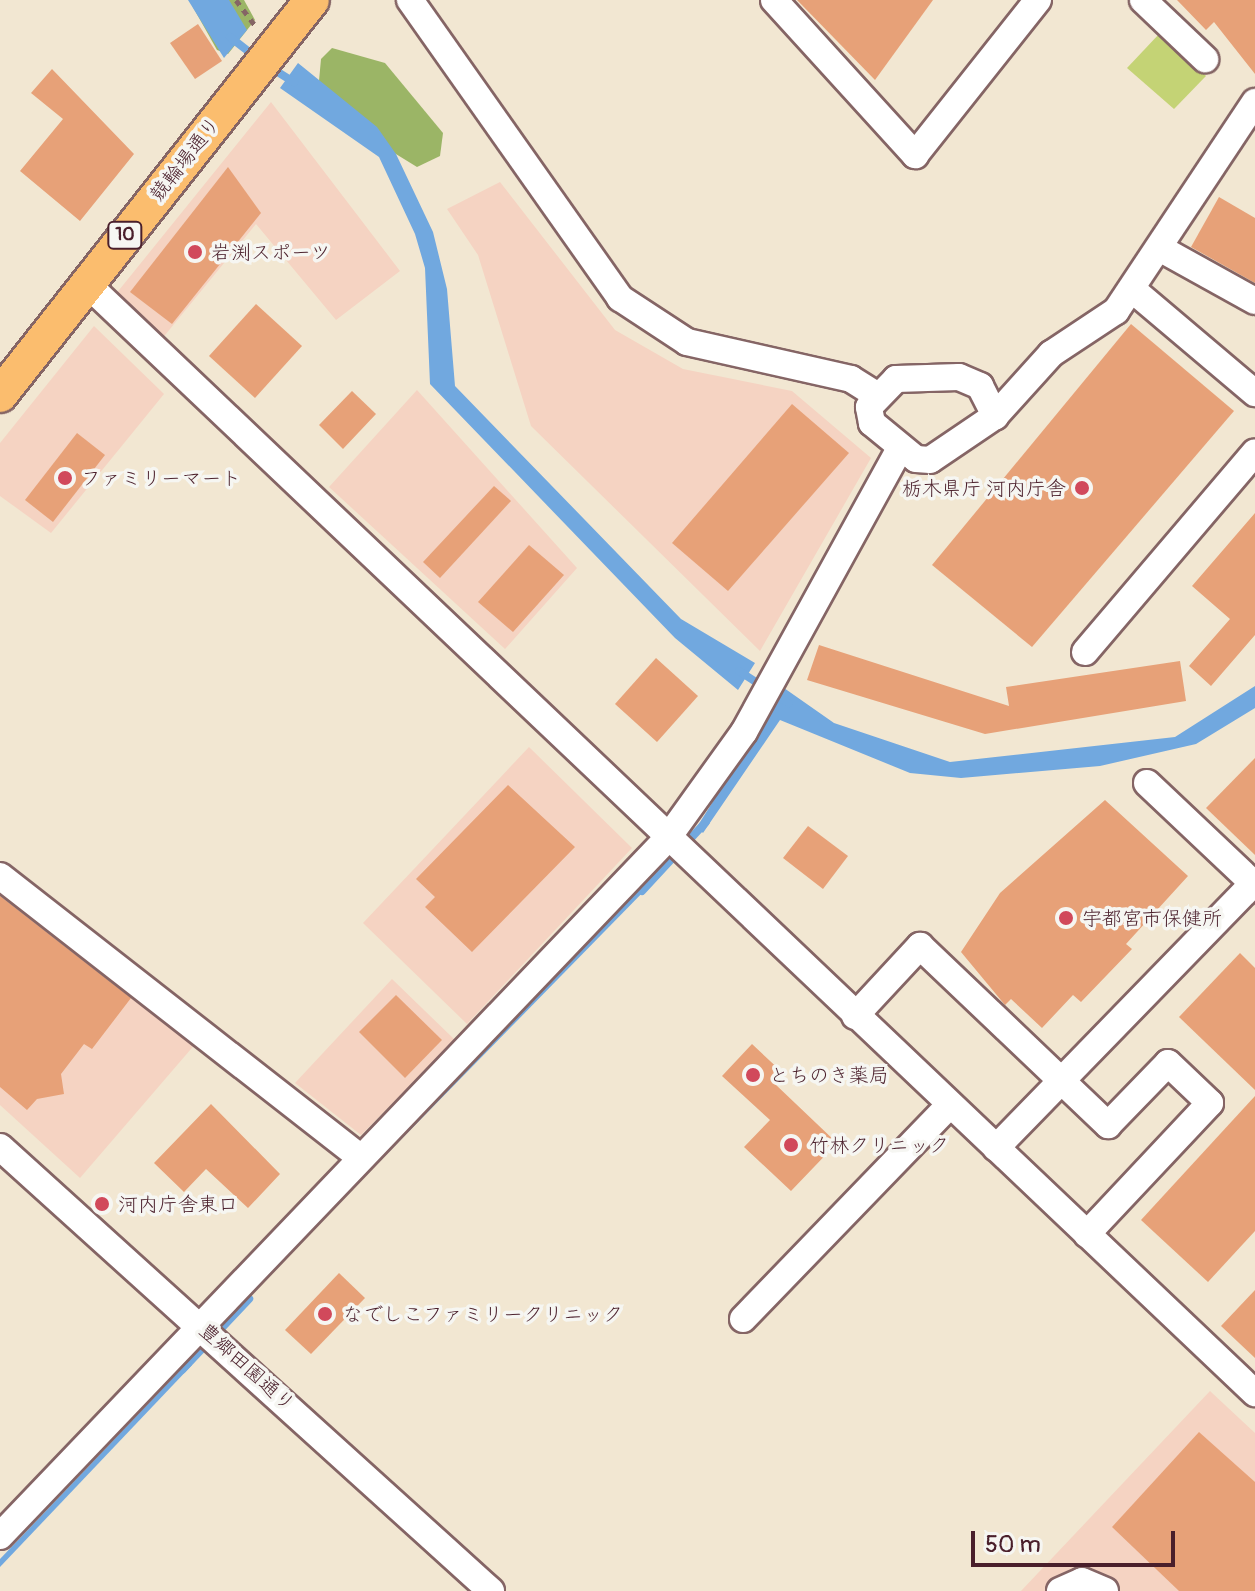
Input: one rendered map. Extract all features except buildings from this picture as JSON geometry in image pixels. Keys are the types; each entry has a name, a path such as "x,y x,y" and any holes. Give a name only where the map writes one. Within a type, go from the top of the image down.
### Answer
{"main road":[{"name":"競輪場通り","path":"0,395 250,76 272,29 312,0"}],"street":[{"path":"410,0 620,298 687,342 851,379 877,395"},
{"path":"774,0 915,155 1038,0"},
{"path":"1143,0 1205,59"},
{"path":"995,416 980,386 959,377 896,379 877,395 872,423 901,447 930,460 995,416 1051,354 1116,311 1161,249 1255,102"},
{"path":"1161,249 1255,301"},
{"path":"87,284 667,839 1255,1393"},
{"path":"1133,290 1255,393"},
{"path":"0,1536 667,839 744,732 901,447"},
{"path":"1085,652 1255,452"},
{"path":"996,1148 1254,884 1147,783"},
{"path":"0,876 360,1157"},
{"path":"855,1016 920,946 1108,1125 1168,1063 1210,1103 1087,1234"},
{"path":"743,1319 950,1105"},
{"name":"豊郷田園通り","path":"0,1147 200,1324 491,1591"},
{"path":"1062,1589 1082,1581 1105,1591"}],"path":[{"path":"236,0 272,29"}],"shaded area":[{"path":"271,102 400,271 336,320 256,224 161,340 111,300"},
{"path":"500,182 615,330 683,369 792,391 871,458 760,651 531,426 478,255 447,209"},
{"path":"94,326 164,394 51,533 0,496 0,443"},
{"path":"417,390 577,568 505,649 329,487"},
{"path":"529,747 632,848 467,1024 363,923"},
{"path":"0,886 197,1042 80,1178 0,1105"},
{"path":"392,979 455,1040 361,1135 295,1083"},
{"path":"1210,1391 1255,1433 1255,1591 1021,1591"}],"green space":[{"path":"189,0 244,0 255,20 228,54 217,50"},
{"path":"1160,33 1206,76 1174,109 1127,68"},
{"path":"332,48 385,63 443,133 440,156 417,167 391,151 319,81 321,59"}],"water":[{"path":"188,0 229,0 247,30 224,58"},
{"path":"298,63 377,127 396,154 433,232 447,289 455,386 681,619 755,663 738,690 675,638 430,384 425,268 415,234 379,157 280,88"},
{"path":"1255,686 1255,708 1196,744 1100,766 961,778 910,773 780,720 703,833 697,827 784,688 834,723 950,762 1175,737"},
{"path":"647,881 650,885 240,1304"},
{"path":"188,1362 192,1365 0,1567 0,1559"}],"waterway":[{"path":"230,37 257,58"},
{"path":"268,66 294,82"},
{"path":"739,671 788,703"},
{"path":"642,891 706,822"},
{"path":"182,1370 249,1299"}],"place":[{"name":"岩渕スポーツ","path":"195,252"},
{"name":"ファミリーマート","path":"65,478"},
{"name":"栃木県庁 河内庁舎","path":"1082,488"},
{"name":"宇都宮市保健所","path":"1066,918"},
{"name":"とちのき薬局","path":"753,1075"},
{"name":"竹林クリニック","path":"791,1145"},
{"name":"河内庁舎東口","path":"102,1204"},
{"name":"なでしこファミリークリニック","path":"325,1314"}]}
